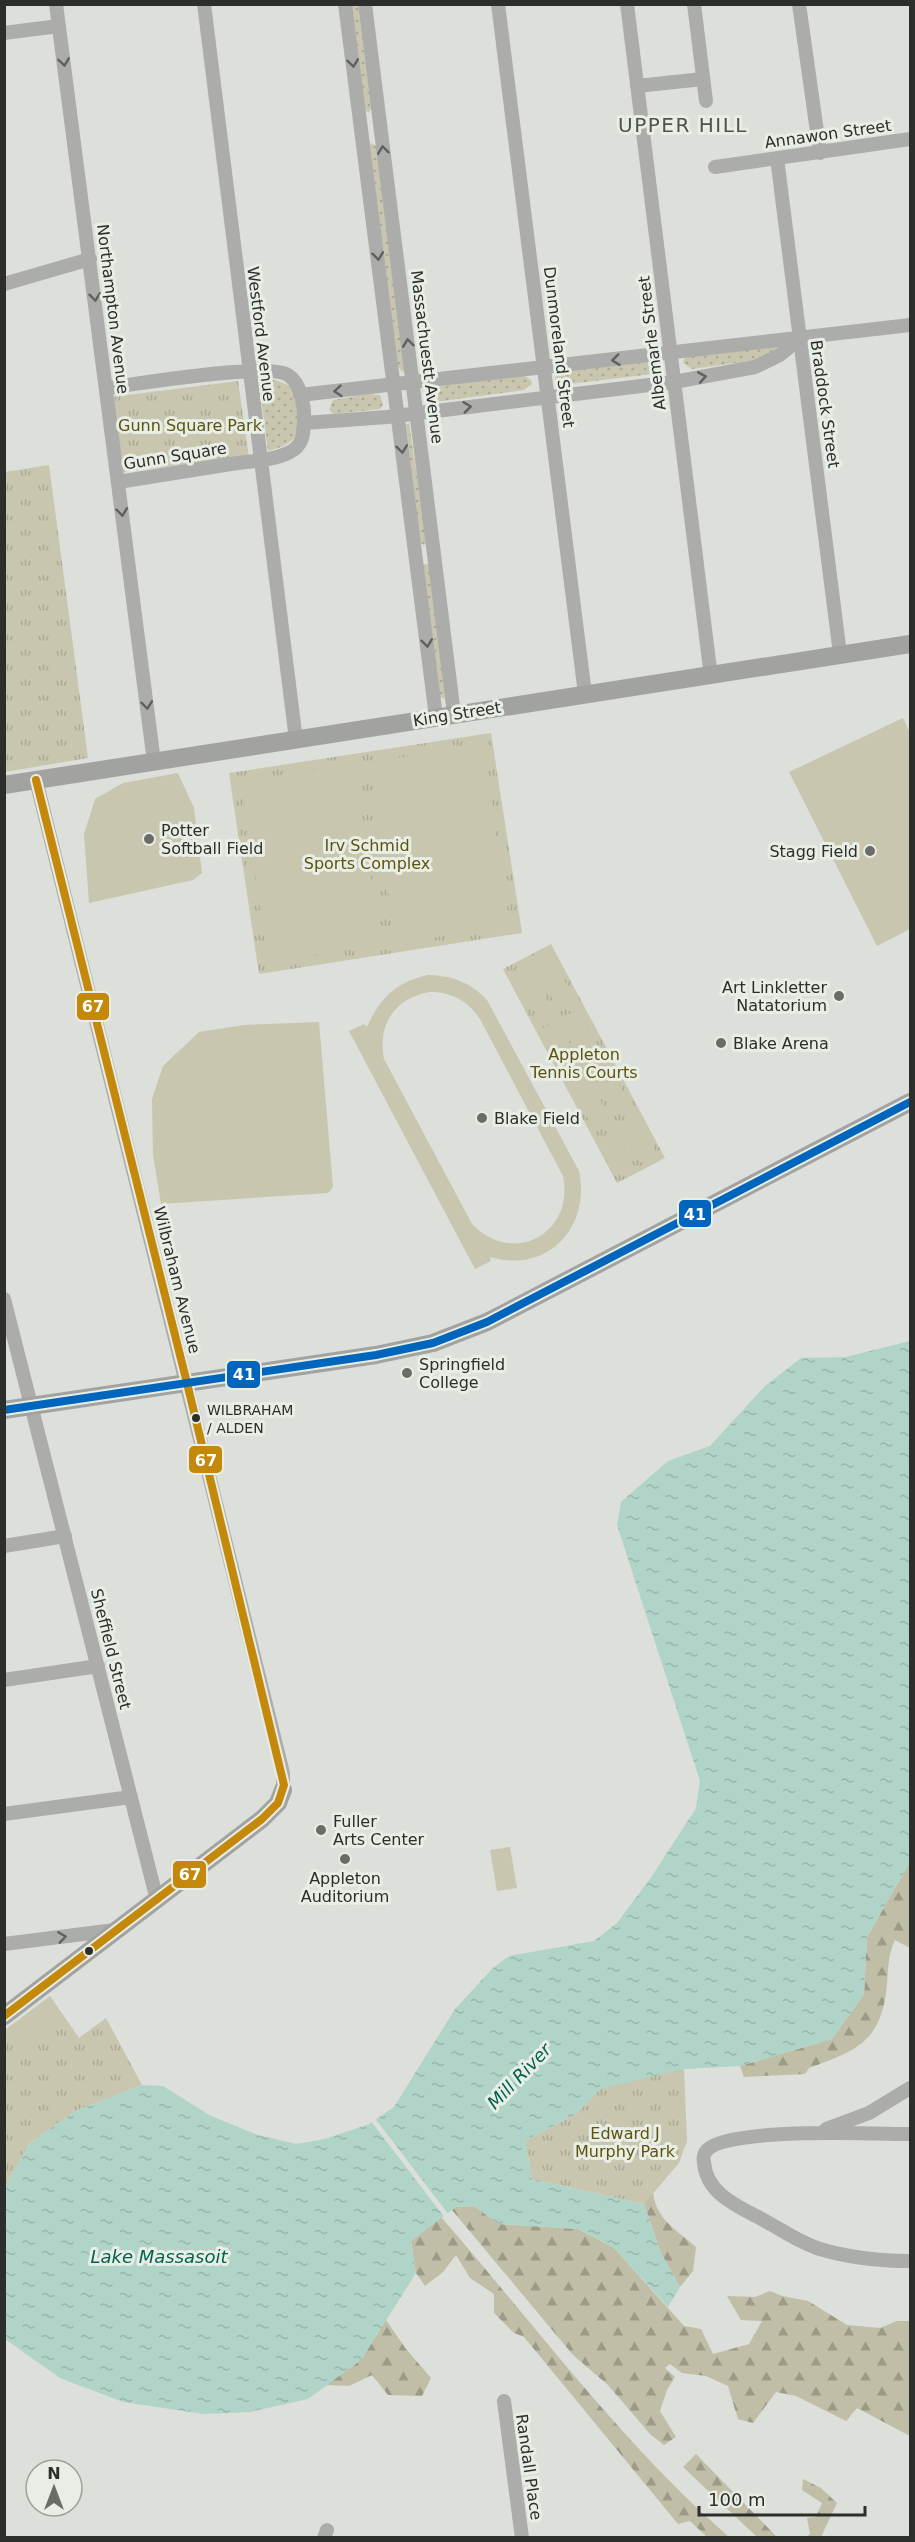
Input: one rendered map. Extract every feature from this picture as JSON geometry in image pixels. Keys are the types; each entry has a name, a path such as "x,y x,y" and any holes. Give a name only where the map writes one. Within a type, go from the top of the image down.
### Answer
{"street":[{"name":"Northampton Avenue","path":"56,4 154,762"},
{"name":"Westford Avenue","path":"204,4 296,740"},
{"path":"345,4 416,555 445,716"},
{"name":"Massachuestt Avenue","path":"365,4 434,553 445,716"},
{"name":"Dunmoreland Street","path":"498,4 585,694"},
{"name":"Albemarle Street","path":"627,4 711,677"},
{"path":"694,4 706,101"},
{"path":"800,4 820,153"},
{"path":"4,33 59,26"},
{"path":"637,86 703,79"},
{"path":"362,130 380,128"},
{"name":"Annawon Street","path":"716,166 910,139"},
{"name":"Braddock Street","path":"777,158 840,654"},
{"path":"4,284 90,259"},
{"path":"300,395 910,325"},
{"path":"106,388 250,371 267,370 285,373 292,379 300,395 304,423 417,413 674,382 755,368 780,355 799,339"},
{"name":"Gunn Square","path":"118,482 261,460 284,454 297,447 302,440 304,423"},
{"path":"416,555 434,553"},
{"name":"King Street","path":"4,785 585,694 711,677 910,644"},
{"name":"Wilbraham Avenue","path":"36,780 283,1773 284,1790"},
{"path":"4,1410 386,1353 459,1334 664,1231 910,1102"},
{"name":"Sheffield Street","path":"4,1299 157,1900"},
{"path":"4,1546 65,1536"},
{"path":"4,1680 98,1666"},
{"path":"4,2016 271,1811 284,1790"},
{"path":"4,1814 131,1797"},
{"path":"4,1944 119,1929"},
{"path":"800,2134 830,2128 857,2119 910,2088"},
{"path":"910,2134 751,2136 709,2148 704,2156 707,2175 721,2195 736,2206 809,2245 865,2259 910,2261"},
{"name":"Randall Place","path":"504,2401 522,2538"}],"green space":[{"path":"352,5 358,5 371,108 369,113 365,110"},
{"path":"371,143 376,146 405,370 402,372 398,366"},
{"path":"785,344 770,356 750,361 692,369 683,363 685,357"},
{"path":"650,359 657,365 652,374 561,385 555,382 556,373 561,371"},
{"path":"523,375 531,380 532,384 524,390 435,402 426,394 428,389 434,387"},
{"path":"274,380 300,392 306,398 311,410 309,418 292,440 268,451 259,382"},
{"name":"Gunn Square Park","path":"238,381 249,457 123,472 112,397"},
{"path":"367,394 380,395 383,405 380,409 334,414 329,410 333,400"},
{"path":"409,423 427,542 424,545 420,543 406,425"},
{"path":"49,465 88,758 5,772 5,472"},
{"path":"423,565 430,565 445,699 440,697"},
{"name":"Stagg Field","path":"903,718 910,733 910,929 877,946 789,772"},
{"name":"Irv Schmid Sports Complex","path":"491,733 522,933 259,974 229,773"},
{"path":"482,745 510,926 396,943 369,762"},
{"path":"354,764 381,945 268,962 241,781"},
{"path":"178,773 194,808 202,873 193,880 89,903 84,834 95,799 123,783"},
{"name":"Appleton Tennis Courts","path":"551,944 665,1158 617,1183 503,969"},
{"path":"550,955 569,989 552,998 534,963"},
{"path":"529,966 547,1001 531,1009 512,974"},
{"path":"428,975 453,979 467,984 487,1000 579,1171 581,1192 578,1211 571,1228 560,1242 530,1259 511,1261 490,1257 491,1261 475,1269 349,1031 364,1024 367,1027 390,993 417,978","holes":["429,992 458,998 480,1019 563,1176 564,1196 560,1214 550,1228 537,1238 522,1243 505,1243 488,1237 472,1224 384,1059 383,1035 391,1015 407,1000"]},
{"path":"579,1009 597,1044 581,1052 562,1017"},
{"path":"557,1020 576,1055 559,1064 541,1029"},
{"path":"319,1022 333,1187 328,1193 161,1204 153,1155 152,1099 163,1066 199,1032 244,1025"},
{"path":"609,1065 627,1100 611,1108 592,1074"},
{"path":"587,1076 606,1111 589,1120 571,1085"},
{"path":"638,1119 656,1154 640,1163 621,1128"},
{"path":"616,1131 634,1166 618,1174 600,1139"},
{"path":"510,1847 517,1888 497,1891 490,1850"},
{"path":"910,1862 910,1948 895,1940 888,1967 884,2004 873,2032 854,2049 809,2068 805,2074 744,2077 740,2066 832,2039 864,1994 867,1937"},
{"path":"50,1996 79,2038 106,2018 142,2085 75,2111 29,2144 5,2187 5,2030"},
{"path":"44,2007 59,2028 24,2053 9,2033"},
{"name":"Edward J Murphy Park","path":"684,2069 687,2141 679,2163 644,2204 532,2179 525,2141 576,2114 607,2081"},
{"path":"653,2188 654,2198 661,2215 696,2247 693,2271 680,2287 661,2253 644,2204"},
{"path":"474,2206 499,2224 578,2229 614,2248 684,2326 701,2329 713,2354 749,2344 762,2321 741,2320 727,2296 755,2297 770,2291 808,2301 847,2325 880,2328 897,2321 910,2321 910,2436 857,2408 846,2421 796,2396 776,2392 753,2423 738,2419 728,2386 706,2376 682,2373 670,2364 665,2368 675,2377 667,2390 660,2411 676,2437 664,2445 650,2434 608,2385 573,2355 452,2210 456,2207"},
{"path":"441,2217 615,2423 689,2501 729,2537 707,2537 690,2521 678,2524 524,2337 514,2333 494,2313 494,2294 470,2278 456,2255 443,2272 425,2286 416,2273 411,2241"},
{"path":"386,2320 406,2349 431,2378 422,2396 388,2395 372,2375 349,2386 326,2385 361,2360"},
{"path":"696,2454 777,2537 757,2537 683,2467"},
{"path":"803,2479 821,2488 837,2503 821,2537 806,2537 810,2534 807,2518 816,2517 822,2503 802,2490"}],"water":[{"name":"Lake Massasoit","path":"910,1341 910,1862 867,1937 864,1994 832,2039 740,2066 684,2069 600,2089 576,2114 525,2141 532,2179 644,2204 661,2253 680,2287 668,2307 614,2248 578,2229 499,2224 474,2206 456,2207 411,2241 416,2273 361,2360 308,2399 250,2412 204,2414 123,2402 60,2378 5,2339 5,2187 29,2144 75,2111 142,2085 163,2086 211,2116 258,2135 296,2144 325,2139 369,2124 394,2107 455,2009 493,1968 509,1956 594,1941 617,1923 652,1876 696,1808 700,1781 617,1525 621,1502 668,1461 710,1446 764,1387 801,1358 846,1357"}],"pier":[{"path":"374,2117 449,2215 445,2218 370,2120"}],"transit line":[{"name":"67","path":"4,2016 262,1819 278,1803 284,1785 187,1383 36,780"},
{"name":"41","path":"4,1410 376,1355 433,1343 487,1322 910,1102"}],"place":[{"name":"Potter Softball Field","path":"149,839"},
{"name":"Stagg Field","path":"870,851"},
{"name":"Art Linkletter Natatorium","path":"839,996"},
{"name":"Blake Arena","path":"721,1043"},
{"name":"Blake Field","path":"482,1118"},
{"name":"Springfield College","path":"407,1373"},
{"name":"WILBRAHAM / ALDEN","path":"196,1418"},
{"name":"Fuller Arts Center","path":"321,1830"},
{"name":"Appleton Auditorium","path":"345,1859"}],"district":[{"name":"UPPER HILL","path":"683,125"}],"water label":[{"name":"Mill River","path":"519,2076"}]}
